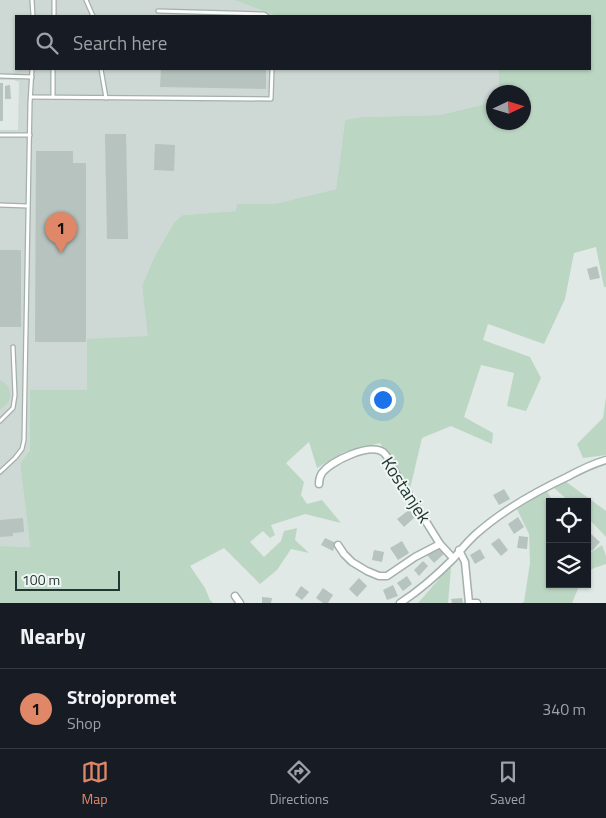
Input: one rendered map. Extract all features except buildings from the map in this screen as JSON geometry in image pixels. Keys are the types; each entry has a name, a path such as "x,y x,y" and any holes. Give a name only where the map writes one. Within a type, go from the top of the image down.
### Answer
{"street":[{"name":"Kostanjek","path":"319,484 321,474 348,455 377,450 383,452 440,544 453,558"},
{"path":"400,603 414,595 459,550 502,514 542,489 606,460"},
{"name":"Kostanjek","path":"338,544 352,562 379,576 387,576 415,557 440,544"},
{"path":"459,550 465,562 469,603 477,603"},
{"path":"235,596 240,603"}],"lane":[{"path":"32,0 33,15"},
{"path":"54,0 54,15"},
{"path":"86,0 93,15"},
{"path":"158,11 266,15"},
{"path":"0,472 22,449 24,440 32,70"},
{"path":"53,70 53,97"},
{"path":"101,70 106,98"},
{"path":"31,97 271,99 272,70"},
{"path":"0,76 32,78"},
{"path":"0,135 30,135"},
{"path":"0,205 28,206"},
{"path":"0,421 13,408 16,394 13,347"}],"shaded area":[{"path":"0,0 234,0 274,15 15,15 15,70 499,70 499,85 486,85 486,104 440,115 361,117 345,120 336,189 274,204 237,204 237,211 183,215 142,286 149,336 87,390 30,391 30,450 20,463 30,547 0,546 0,130 18,130 19,82 0,80"}],"green space":[{"path":"234,0 606,0 606,287 604,287 596,247 574,253 565,299 544,344 488,324 483,340 530,357 541,378 526,411 507,406 514,373 481,365 464,417 493,433 492,444 451,426 422,438 410,489 380,443 344,452 317,468 309,442 286,463 304,482 301,495 307,504 322,500 341,523 305,514 271,525 275,535 270,538 263,531 250,542 264,557 281,541 284,531 297,528 295,540 309,553 291,549 277,570 260,584 224,548 190,566 213,603 0,603 0,546 30,547 20,463 30,450 30,390 87,390 87,339 148,336 142,286 156,254 174,223 183,215 236,211 237,204 274,204 336,189 345,120 361,117 440,115 486,104 486,130 531,130 531,85 499,85 499,70 591,70 591,15 274,15"},
{"path":"0,380 7,386 10,394 9,401 0,410"},
{"path":"606,397 606,455 583,458 577,444 603,418"},
{"path":"565,481 588,498 565,498 554,488"},
{"path":"547,491 551,498 546,498 546,588 578,588 572,603 522,603 524,602 530,563 529,534 517,509"},
{"path":"591,500 606,511 606,537 591,521"},
{"path":"602,545 606,556 606,564 591,570 591,552"},
{"path":"449,567 451,568 448,603 418,603 439,579 439,576"}],"place":[{"name":"Strojopromet","path":"61,253"}]}
